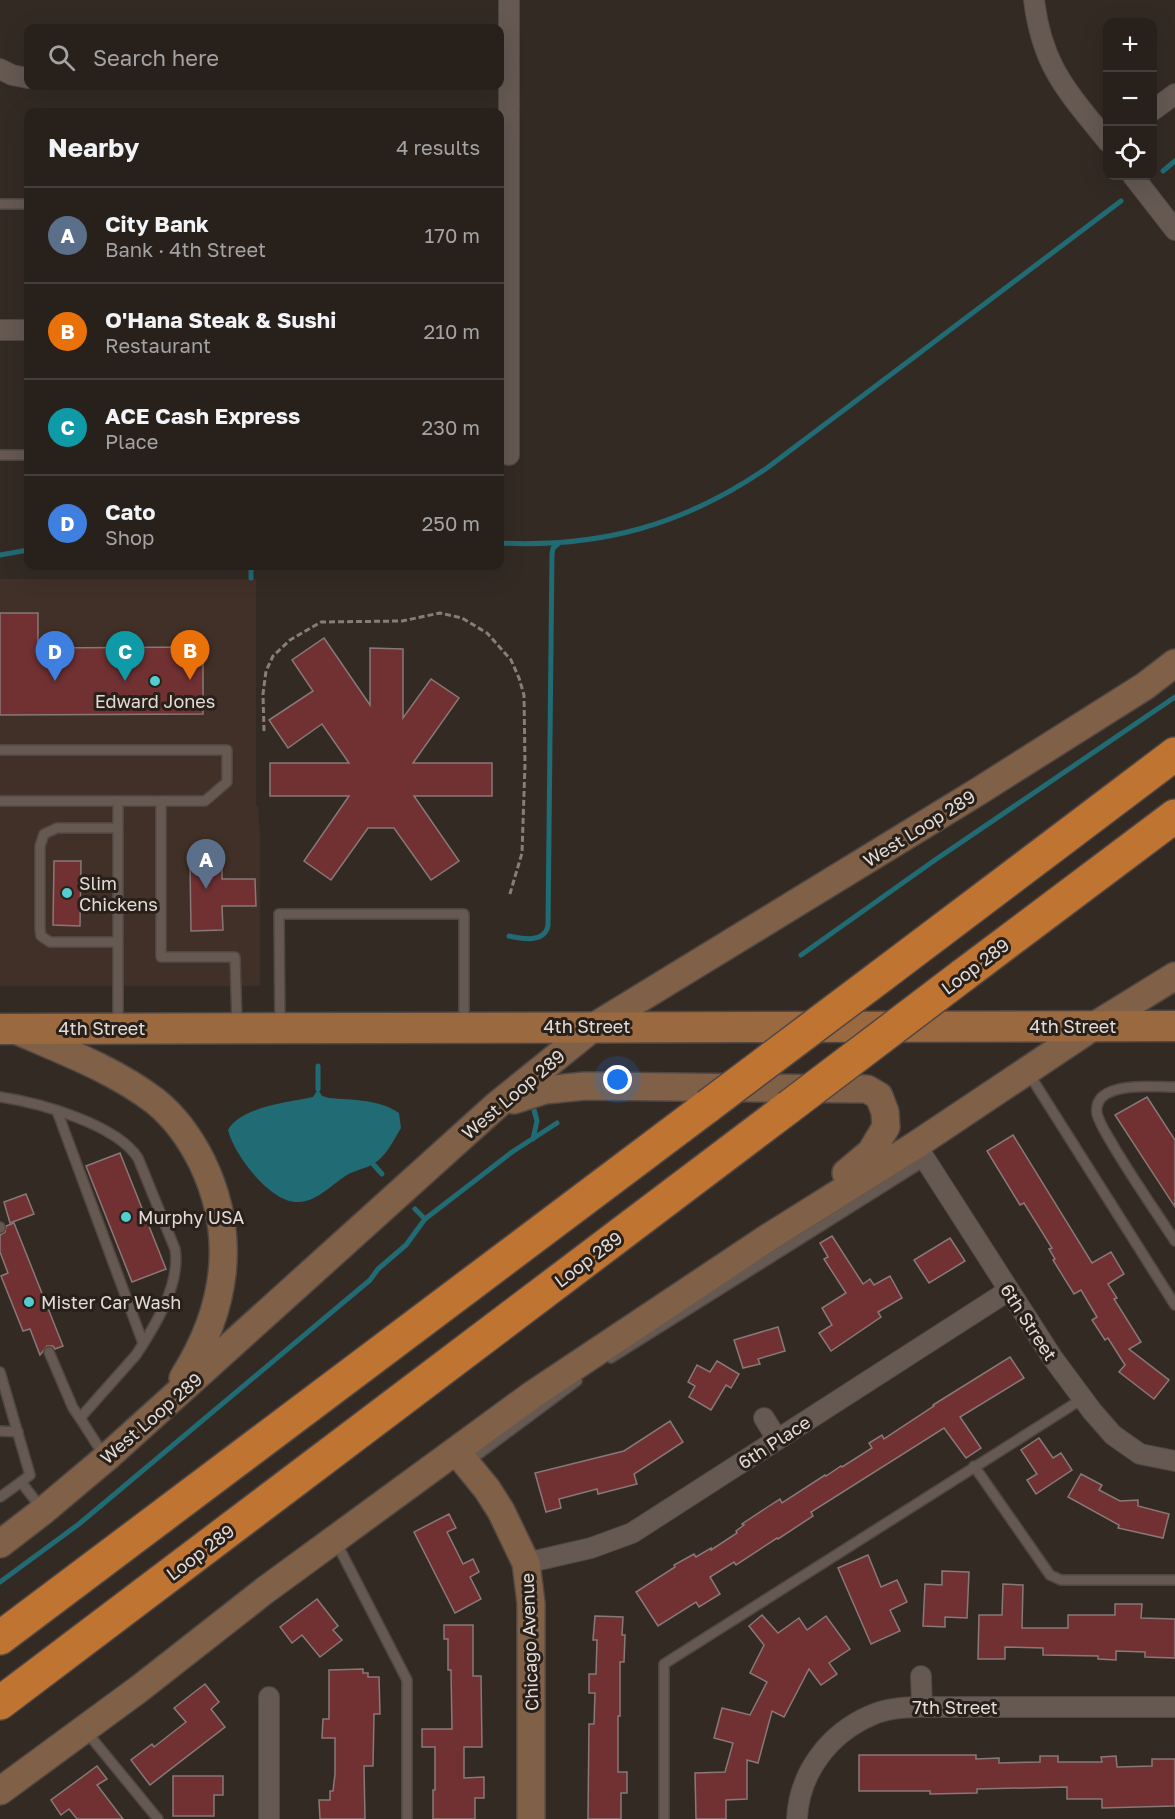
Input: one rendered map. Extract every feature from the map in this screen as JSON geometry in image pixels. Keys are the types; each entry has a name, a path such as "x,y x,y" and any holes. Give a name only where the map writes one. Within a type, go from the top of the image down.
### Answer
{"highway":[{"path":"0,1638 1175,754"},
{"name":"Loop 289","path":"0,1703 1175,816"},
{"path":"0,1624 175,1506"},
{"path":"0,1723 123,1610"}],"main road":[{"name":"West Loop 289","path":"0,1544 43,1511 166,1406 497,1105 594,1026 931,821 1145,686 1175,663"},
{"path":"0,1791 139,1689 264,1591 335,1540 461,1457 585,1359 766,1239 921,1153 1027,1071 1175,976"},
{"name":"4th Street","path":"6,1029 1175,1026"},
{"path":"6,1029 104,1069 158,1103 188,1137 215,1191 224,1242 222,1281 217,1305 203,1344 166,1406"},
{"path":"497,1105 545,1089 585,1086 867,1089 879,1096 885,1112 886,1127 871,1152 766,1239"},
{"name":"Chicago Avenue","path":"461,1457 501,1511 526,1563 531,1603 531,1819"}],"street":[{"path":"504,455 504,81 509,0"},
{"path":"1034,0 1043,45 1053,70 1103,137"},
{"path":"0,69 24,77"},
{"path":"1157,107 1175,94"},
{"path":"1136,180 1175,230"},
{"path":"0,330 24,330"},
{"name":"6th Street","path":"921,1153 1008,1291 1083,1399 1113,1435 1131,1448 1140,1454 1175,1461"},
{"name":"6th Place","path":"526,1563 591,1548 632,1533 1008,1291"},
{"path":"764,1418 777,1439"},
{"path":"921,1676 922,1707"},
{"path":"269,1696 269,1819"},
{"name":"7th Street","path":"797,1819 797,1807 805,1778 817,1757 834,1739 852,1725 873,1714 902,1707 1175,1707"}],"lane":[{"path":"0,204 24,204"},
{"path":"0,455 24,455"},
{"path":"0,750 227,750 227,782 205,801 0,801"},
{"path":"118,801 118,1028"},
{"path":"161,801 160,957 235,957 237,1028"},
{"path":"118,828 57,828 44,834 40,846 41,936 50,942 118,942"},
{"path":"280,1027 279,914 464,914 464,1027"},
{"path":"1027,1071 1175,1305"},
{"path":"1175,1087 1132,1087 1110,1092 1097,1103 1097,1112 1101,1125 1129,1171 1175,1240"},
{"path":"0,1097 28,1102 57,1111 121,1139 138,1158 175,1249 177,1262 172,1288 143,1343 136,1355 80,1418"},
{"path":"57,1111 143,1343"},
{"path":"606,1361 921,1153"},
{"path":"49,1352 73,1408 105,1458"},
{"path":"0,1371 30,1475 0,1497"},
{"path":"461,1457 586,1374"},
{"path":"664,1819 664,1664 1083,1399"},
{"path":"0,1431 18,1432"},
{"path":"975,1466 1050,1575 1061,1580 1175,1580"},
{"path":"21,1482 43,1511"},
{"path":"335,1540 407,1680 407,1819"},
{"path":"84,1729 158,1819"}],"path":[{"path":"264,731 263,694 266,671 273,656 290,640 321,622 402,621 440,613 462,618 487,633 511,660 524,695 525,764 522,853 509,897"}],"shaded area":[{"path":"0,579 256,579 256,806 258,806 260,833 260,986 0,986"}],"water":[{"path":"318,1089 322,1096 329,1098 365,1101 391,1108 399,1113 401,1128 378,1161 347,1175 312,1199 299,1202 288,1201 266,1187 255,1176 238,1152 228,1130 243,1116 266,1107 313,1097"}],"building":[{"path":"0,613 38,613 38,648 203,647 203,714 0,715"},
{"path":"324,638 370,705 370,648 403,649 403,718 431,679 459,698 413,763 492,763 492,796 414,796 459,861 431,880 394,828 368,828 331,880 304,861 349,796 270,796 270,763 349,763 322,724 288,748 269,720 313,691 292,660"},
{"name":"Slim Chickens","path":"54,861 81,861 80,926 53,925"},
{"path":"190,863 222,863 222,879 255,879 256,906 222,906 223,930 191,931"},
{"path":"1147,1097 1175,1140 1175,1207 1115,1115"},
{"path":"1013,1135 1092,1263 1111,1252 1124,1274 1108,1284 1117,1298 1114,1299 1141,1342 1129,1349 1169,1380 1154,1399 1119,1372 1125,1365 1108,1338 1105,1340 1092,1320 1097,1317 1081,1290 1074,1294 1053,1260 1055,1259 1049,1249 1052,1248 1024,1203 1020,1205 987,1151"},
{"name":"Murphy USA","path":"120,1153 166,1269 132,1282 86,1166"},
{"path":"26,1194 34,1214 10,1223 4,1202"},
{"name":"Mister Car Wash","path":"14,1223 63,1346 55,1349 53,1346 47,1346 40,1355 30,1329 23,1331 1,1276 8,1273 0,1252 0,1235 5,1232 6,1226"},
{"path":"832,1236 863,1284 870,1279 874,1285 890,1276 902,1298 878,1312 881,1317 831,1351 819,1333 832,1325 822,1308 846,1293 824,1259 828,1257 820,1243"},
{"path":"950,1238 965,1261 929,1283 914,1260"},
{"path":"778,1327 785,1351 758,1359 760,1364 743,1368 734,1340"},
{"path":"1010,1357 1024,1378 960,1417 981,1448 966,1458 944,1428 811,1512 813,1516 778,1539 736,1565 734,1562 710,1577 720,1594 699,1607 696,1602 658,1626 636,1592 675,1567 674,1565 694,1554 696,1557 711,1548 711,1550 737,1533 736,1531 744,1525 742,1524 766,1508 780,1499 782,1503 825,1475 842,1467 872,1448 869,1443 882,1435 884,1439"},
{"path":"717,1361 739,1374 731,1388 726,1385 711,1410 689,1397 695,1386 688,1382 697,1365 710,1372"},
{"path":"670,1421 683,1442 634,1474 637,1484 598,1494 597,1489 559,1499 561,1508 546,1512 535,1473 624,1451"},
{"path":"1039,1438 1053,1458 1061,1453 1072,1470 1036,1494 1027,1480 1037,1474 1021,1450"},
{"path":"1081,1474 1102,1485 1099,1490 1120,1501 1138,1500 1138,1506 1169,1514 1163,1538 1118,1528 1119,1525 1068,1497"},
{"path":"449,1514 456,1528 447,1532 463,1564 473,1559 479,1572 470,1577 481,1599 455,1613 414,1532"},
{"path":"868,1555 881,1587 897,1580 907,1602 890,1610 900,1631 871,1644 838,1568"},
{"path":"942,1571 969,1572 967,1618 945,1617 945,1627 923,1626 925,1584 942,1585"},
{"path":"1003,1584 1023,1585 1022,1628 1068,1628 1068,1615 1115,1615 1115,1604 1142,1604 1141,1618 1175,1619 1175,1658 1145,1657 1145,1652 1116,1651 1116,1660 1098,1659 1098,1656 1043,1655 1043,1648 1005,1647 1005,1659 978,1659 979,1615 1002,1615"},
{"path":"317,1599 338,1626 333,1630 342,1640 320,1657 302,1635 292,1643 280,1627"},
{"path":"762,1615 778,1633 799,1618 807,1630 826,1616 850,1649 829,1663 837,1674 821,1685 809,1669 784,1717 772,1711 758,1763 747,1760 747,1799 726,1800 726,1819 696,1819 695,1773 725,1772 733,1743 714,1738 722,1708 750,1715 767,1682 750,1673 764,1645 749,1626"},
{"path":"595,1616 623,1617 622,1635 625,1635 624,1662 620,1662 618,1772 627,1772 627,1793 621,1793 621,1819 588,1819 589,1724 594,1724 595,1693 589,1693 589,1674 596,1674 597,1640 593,1640"},
{"path":"444,1625 473,1625 473,1676 481,1676 482,1747 464,1747 464,1778 484,1777 484,1798 475,1798 475,1819 433,1819 435,1747 422,1747 422,1729 452,1729 451,1670 448,1670 448,1639 444,1639"},
{"path":"363,1669 363,1673 368,1673 368,1677 379,1677 380,1714 374,1714 373,1766 364,1766 365,1819 320,1819 319,1800 330,1800 335,1774 335,1738 322,1738 323,1719 329,1719 329,1670"},
{"path":"205,1684 219,1702 211,1709 225,1727 150,1785 131,1760 152,1744 154,1747 186,1722 174,1708"},
{"path":"859,1755 976,1755 976,1759 999,1758 999,1763 1040,1762 1040,1756 1058,1756 1058,1762 1102,1762 1101,1757 1116,1756 1117,1767 1152,1766 1152,1759 1175,1759 1175,1806 1102,1808 1102,1799 1067,1799 1067,1787 977,1789 977,1793 930,1794 930,1791 859,1791"},
{"path":"97,1766 107,1779 97,1785 123,1819 77,1819 69,1809 61,1815 51,1800"},
{"path":"173,1776 223,1776 223,1795 214,1795 214,1816 173,1816"}],"waterway":[{"path":"1163,171 1175,161"},
{"path":"504,543 537,544 572,541 640,529 672,518 736,488 767,468 1121,201"},
{"path":"509,936 526,939 538,937 546,931 548,926 552,554 553,548 558,544"},
{"path":"0,555 24,551"},
{"path":"251,570 251,578"},
{"path":"801,955 935,860 1175,697"},
{"path":"318,1066 318,1089"},
{"path":"533,1106 537,1121 533,1139"},
{"path":"425,1219 512,1152 557,1123"},
{"path":"373,1164 382,1174"},
{"path":"0,1582 79,1524 370,1280 378,1269 406,1245 425,1219 415,1209"}],"place":[{"name":"O'Hana Steak & Sushi","path":"190,680"},
{"name":"Cato","path":"55,681"},
{"name":"ACE Cash Express","path":"125,681"},
{"name":"Edward Jones","path":"155,681"},
{"name":"City Bank","path":"206,889"},
{"name":"Slim Chickens","path":"67,893"},
{"name":"Murphy USA","path":"126,1217"},
{"name":"Mister Car Wash","path":"29,1302"}]}
